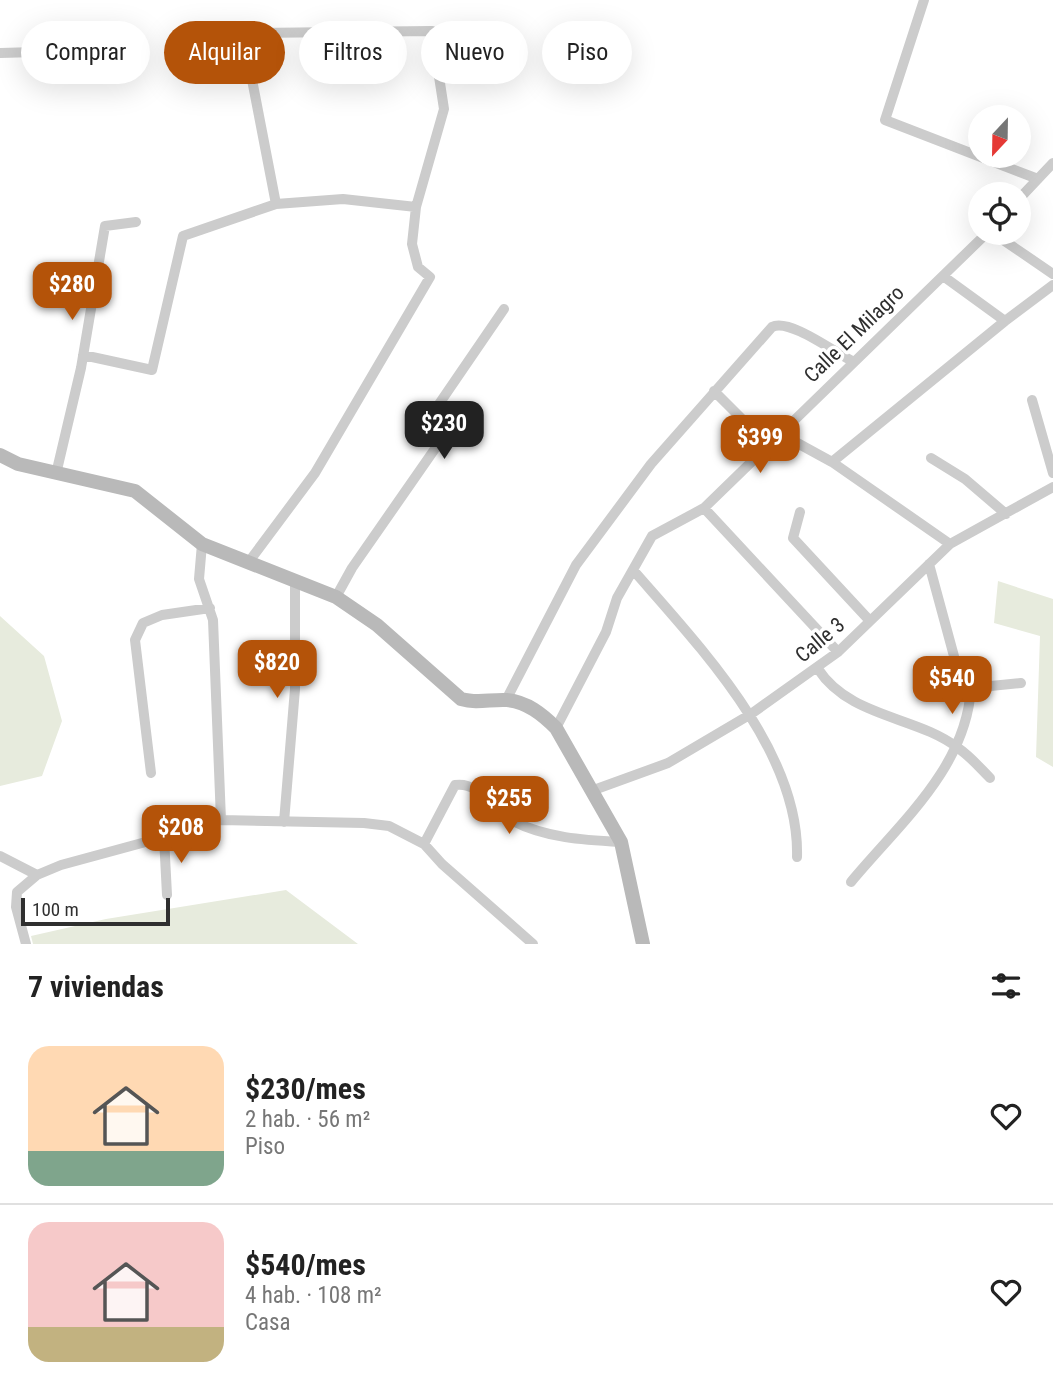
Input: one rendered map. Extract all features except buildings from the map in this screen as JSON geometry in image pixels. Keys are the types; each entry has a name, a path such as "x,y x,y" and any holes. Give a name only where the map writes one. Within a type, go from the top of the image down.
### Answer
{"street":[{"path":"924,0 885,120 1038,179"},
{"path":"248,563 315,473 430,277 418,267 412,244 416,207 444,109 432,31 243,33 276,204"},
{"path":"0,53 21,52"},
{"path":"1031,186 1051,169"},
{"path":"83,355 152,370 183,236 276,204 343,199 416,207"},
{"path":"56,474 83,355 105,226 136,222"},
{"name":"Calle El Milagro","path":"556,727 606,632 617,598 635,571 652,537 704,508 852,361 975,245"},
{"path":"1011,245 1053,274"},
{"path":"943,276 1005,321"},
{"path":"832,462 1053,285"},
{"path":"336,597 352,568 448,430 450,421 441,411 439,404 504,309"},
{"path":"506,700 576,565 644,474 758,341 778,324 793,327 852,361"},
{"path":"714,391 768,445"},
{"path":"1032,400 1053,473"},
{"path":"779,433 832,462 950,544"},
{"path":"0,455 18,464 135,491 202,544 336,597 377,625 461,699 475,704 506,700 527,706 556,727 621,842 643,944"},
{"path":"931,458 965,480 1006,514"},
{"name":"Calle 3","path":"591,791 668,762 751,714 818,669 838,652 950,544 1053,487"},
{"path":"704,508 838,652"},
{"path":"800,512 793,538 870,621"},
{"path":"202,544 199,579 210,608 216,682 220,820"},
{"path":"929,564 961,682 971,688 1021,683"},
{"path":"635,571 751,714 793,809 797,857"},
{"path":"284,822 295,689 295,580"},
{"path":"151,773 135,640 143,623 162,615 210,608"},
{"path":"818,669 827,683 851,700 958,747 990,778"},
{"path":"851,881 948,767 970,711 971,688"},
{"path":"424,844 454,785 466,783 481,792 495,810 536,831 582,840 621,842"},
{"path":"26,944 16,907 16,892 37,875 97,853 164,837 196,824 220,820 331,821 389,826 424,844 451,872 533,944"},
{"path":"164,837 167,895"},
{"path":"0,856 37,875"}],"shaded area":[{"path":"998,581 1053,599 1053,767 1036,757 1040,636 994,623"},
{"path":"0,616 44,656 62,721 42,776 0,786"},
{"path":"286,890 358,944 33,944 31,936 106,919"}]}
